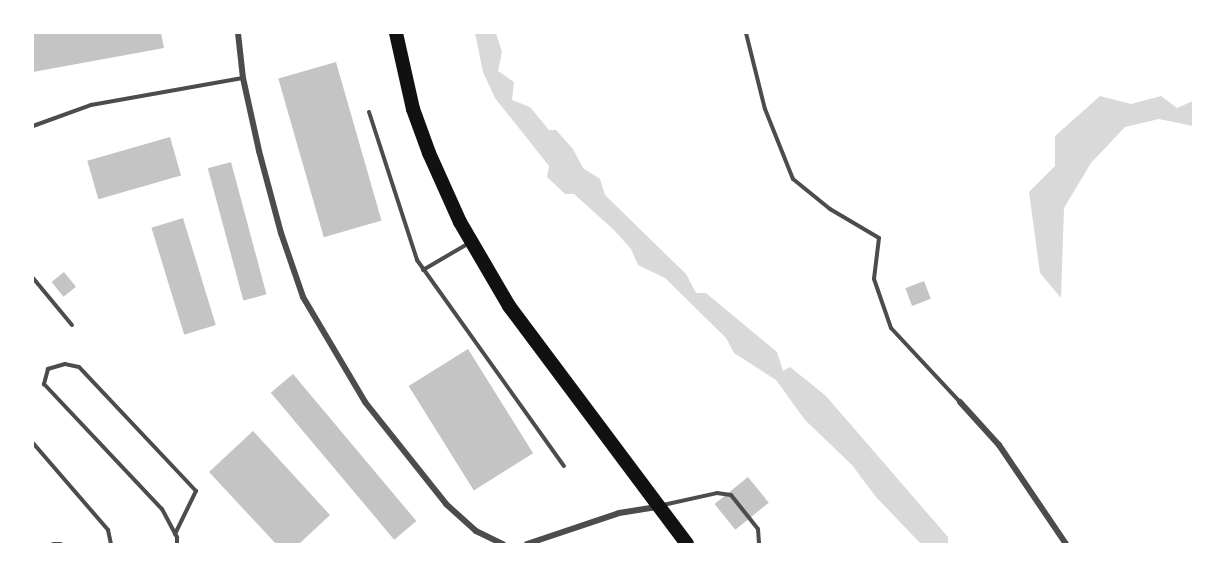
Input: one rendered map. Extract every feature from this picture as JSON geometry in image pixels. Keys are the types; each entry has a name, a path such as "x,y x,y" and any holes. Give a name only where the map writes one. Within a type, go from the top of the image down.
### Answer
{"main road":[{"path":"396,33 413,109 429,153 471,241 509,306 657,507 687,544"}],"street":[{"path":"238,33 243,78 280,233 303,297 365,402 446,504 476,531 503,544"},
{"path":"960,402 999,445 1066,544"},
{"path":"527,544 619,513 657,507"}],"lane":[{"path":"746,33 765,109 794,179 830,209 879,238 874,279 891,328 960,402"},
{"path":"33,126 91,105 243,78"},
{"path":"369,112 409,239 423,270 564,466"},
{"path":"423,270 471,241"},
{"path":"33,278 72,325"},
{"path":"176,534 196,491 79,367 65,364 48,369 44,384 162,509 176,534 177,544"},
{"path":"33,443 108,530 111,544"},
{"path":"657,507 717,493 731,495 758,529 759,544"},
{"path":"53,544 61,544"}],"shaded area":[{"path":"475,33 496,33 502,52 498,71 514,82 512,100 530,107 549,130 556,130 573,149 583,168 600,179 605,195 686,274 696,293 706,293 777,352 783,371 790,367 826,396 948,537 948,544 921,544 876,497 852,465 805,420 776,380 734,353 726,338 665,278 638,265 631,249 614,230 574,194 565,194 547,177 549,166 495,98 483,72"},
{"path":"1100,96 1131,104 1161,96 1177,108 1193,101 1193,126 1159,119 1125,127 1091,163 1064,208 1061,298 1040,273 1029,192 1055,166 1055,136"}],"building":[{"path":"33,33 161,33 164,48 33,72"},
{"path":"336,62 381,221 324,237 278,79"},
{"path":"170,137 181,175 98,199 87,161"},
{"path":"231,162 266,294 243,301 208,168"},
{"path":"183,218 216,325 184,335 151,228"},
{"path":"64,272 76,287 64,297 52,282"},
{"path":"924,281 931,299 912,306 905,288"},
{"path":"468,349 533,453 474,490 409,386"},
{"path":"293,374 416,521 394,540 271,393"},
{"path":"253,431 330,515 299,544 276,544 209,472"},
{"path":"748,477 769,503 735,530 715,504"}]}
